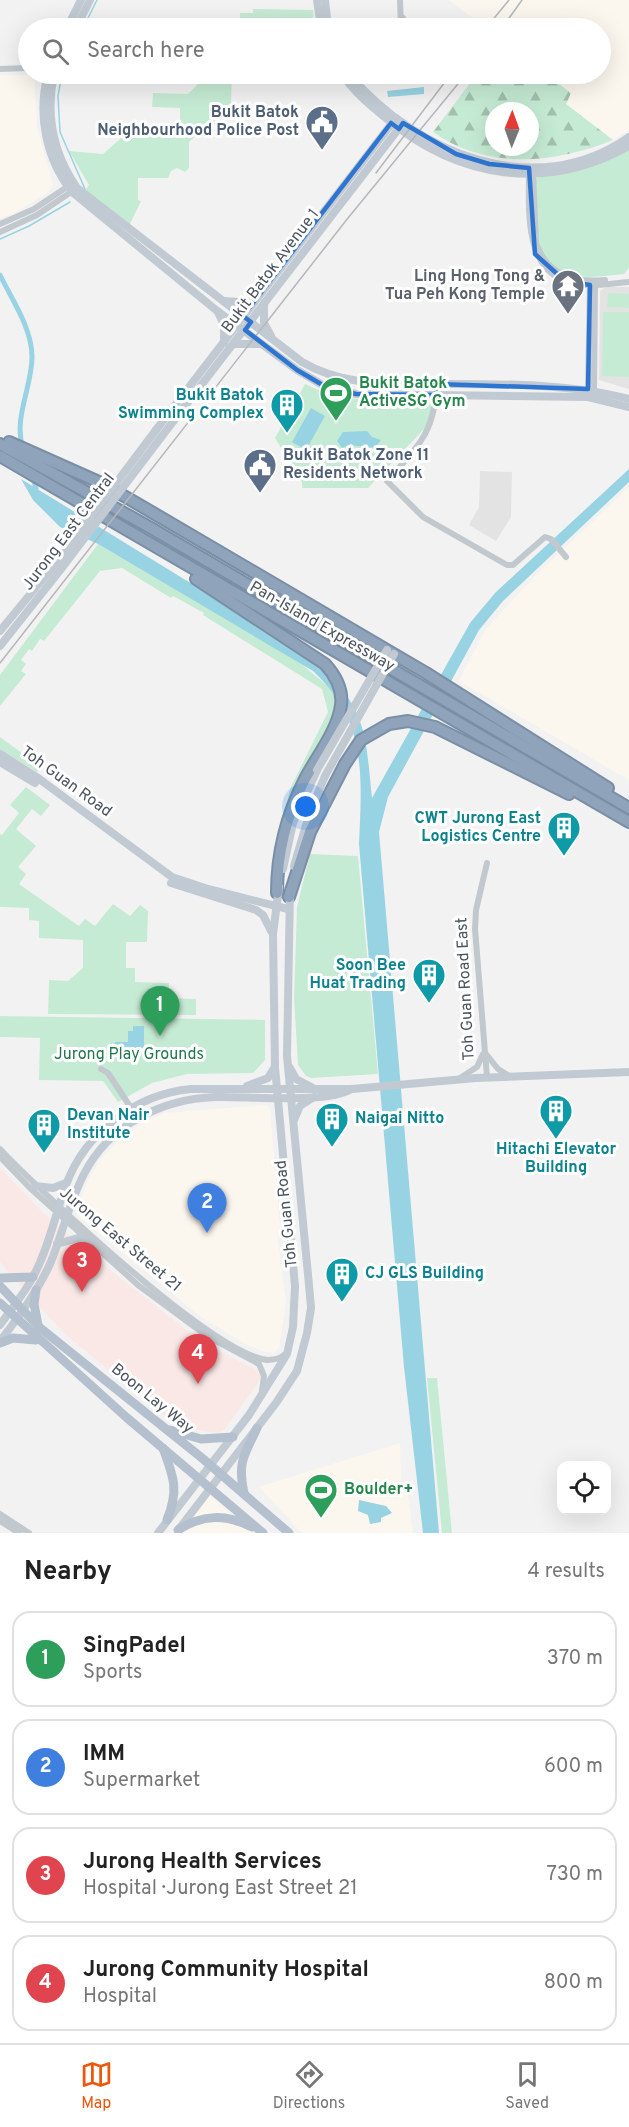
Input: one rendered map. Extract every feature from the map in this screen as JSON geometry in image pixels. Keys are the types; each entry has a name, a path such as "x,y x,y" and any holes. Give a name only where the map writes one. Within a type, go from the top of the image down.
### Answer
{"highway":[{"path":"0,442 27,459 101,483 391,652 629,802"},
{"name":"Pan-Island Expressway","path":"0,456 27,459 429,692 443,706 629,822"},
{"name":"Pan-Island Expressway","path":"27,459 133,534 422,703 443,706 629,808"},
{"path":"133,534 325,664 333,673 340,689 342,703 332,730 304,781 284,832 277,866 277,893"},
{"path":"288,897 310,832 345,764 362,740 389,724 408,722 428,725 589,805 602,807"}],"main road":[{"path":"72,18 81,0"},
{"path":"81,18 90,0"},
{"path":"317,0 320,18"},
{"path":"325,0 327,18"},
{"path":"47,84 44,109 45,135 58,170 73,187 216,310 315,382 331,389 356,394 591,394 629,407"},
{"path":"53,84 49,109 51,132 73,187 304,364 322,374 341,380 364,383 436,384 591,394 629,399"},
{"path":"351,84 365,101 429,147 464,163 505,173 580,168 629,146"},
{"path":"358,84 397,123"},
{"name":"Bukit Batok Avenue 1","path":"159,433 243,316 397,123"},
{"name":"Bukit Batok Avenue 1","path":"159,433 245,330 397,123"},
{"path":"531,171 585,159 629,137"},
{"path":"220,300 234,303 257,298"},
{"path":"264,305 264,323 274,341"},
{"path":"216,310 224,325 224,343"},
{"path":"234,344 249,342 264,345"},
{"name":"Jurong East Central","path":"0,646 159,433"},
{"name":"Jurong East Central","path":"0,631 59,566"},
{"name":"Toh Guan Road","path":"158,1533 233,1437 287,1354 293,1327 295,1286 287,1178 275,1066 273,934 277,893 293,823 317,770 391,652"},
{"name":"Toh Guan Road","path":"177,1532 257,1428 297,1371 305,1343 311,1308 287,1056 288,897 300,843 326,777 391,652"},
{"name":"Toh Guan Road","path":"0,754 38,778 172,877 288,909"},
{"name":"Toh Guan Road","path":"0,762 34,782 166,879 183,888 256,910 263,915 273,934"},
{"path":"287,1056 296,1079 316,1093 300,1106 294,1123"},
{"path":"240,1088 268,1078 275,1066"},
{"name":"Toh Guan Road East","path":"277,1094 316,1093 487,1077 629,1072"},
{"path":"0,1325 33,1277 66,1183 86,1149 102,1131 130,1108 159,1096 191,1089 240,1088 277,1094"},
{"path":"191,1089 195,1093 193,1099"},
{"path":"0,1342 36,1290 92,1159 126,1125 162,1107 193,1099 277,1094"},
{"path":"35,1186 43,1189 56,1188 66,1183"},
{"path":"57,1244 78,1239 88,1241"},
{"path":"0,1278 33,1277"},
{"name":"Boon Lay Way","path":"0,1286 39,1327 244,1493 289,1533"},
{"path":"36,1290 34,1304 39,1327"},
{"name":"Boon Lay Way","path":"0,1303 38,1340 200,1477 261,1532"},
{"path":"0,1342 13,1338 38,1340"},
{"path":"96,1390 97,1382 102,1378"},
{"path":"162,1427 201,1439 220,1440 233,1437"},
{"path":"244,1493 242,1470 244,1452 257,1428"},
{"path":"162,1446 174,1482 175,1495 167,1521"},
{"path":"177,1532 194,1520 212,1516 235,1520 261,1532"}],"street":[{"path":"400,0 402,17"},
{"path":"0,69 18,68"},
{"path":"531,171 536,243 539,252 559,273 572,279 592,283 629,280"},
{"path":"0,224 34,209 73,187"},
{"path":"0,232 37,215 73,187"},
{"path":"591,394 592,283"},
{"path":"436,384 436,395 427,435 387,481 423,517 507,565 513,566 545,537 552,540 566,557"},
{"name":"Toh Guan Road East","path":"487,863 476,910 487,1077"},
{"path":"456,1079 477,1067 485,1051 498,1069 509,1077"},
{"path":"101,1071 130,1108"},
{"name":"Jurong East Street 21","path":"0,1149 58,1209"},
{"name":"Jurong East Street 21","path":"0,1157 67,1217 162,1295 263,1369 261,1396"},
{"name":"Jurong East Street 21","path":"67,1217 88,1241 174,1314 229,1345 265,1360 280,1358 287,1354"},
{"path":"0,1514 29,1533"},
{"path":"0,1521 19,1533"}],"highlighted area":[{"path":"391,123 399,129 403,123 456,154 489,164 529,168 535,254 565,281 590,285 588,389 437,384 436,395 356,394 326,387 297,370 245,330 251,322 243,316"}],"shaded area":[{"path":"449,0 629,0 629,130 613,140 566,104 571,93 559,84 611,84 611,18 473,18"},
{"path":"0,75 18,75 18,84 35,84 37,127 53,185 47,193 14,213 0,218"},
{"path":"606,287 629,287 629,389 599,380 600,291"},
{"path":"480,471 512,472 511,517 496,541 469,525 479,507"},
{"path":"629,487 629,780 459,681 485,630 536,575"},
{"path":"267,1105 270,1109 280,1226 278,1241 286,1302 279,1348 275,1352 266,1352 247,1345 198,1315 79,1217 77,1209 88,1180 100,1160 120,1139 142,1123 165,1113"},
{"path":"0,1167 44,1214 104,1265 203,1343 257,1370 261,1375 260,1380 224,1430 218,1433 197,1430 171,1422 65,1334 10,1275 0,1262"},
{"path":"400,1443 401,1481 408,1497 413,1533 302,1533 259,1487"},
{"path":"208,1493 251,1533 178,1533"}],"green space":[{"path":"253,9 313,10 313,18 240,18 240,13 253,13"},
{"path":"198,84 232,84 231,103 215,114 214,130 202,130 189,142 189,168 185,172 177,168 171,171 168,178 138,178 138,200 141,201 129,226 85,191 89,185 69,151 103,154 127,133 177,133 180,126 180,108 152,107 153,93 188,94"},
{"path":"469,84 559,84 571,93 566,104 613,140 567,154 544,158 521,159 489,156 539,156 539,102 485,102 485,155 475,153 433,132"},
{"path":"629,149 629,268 624,274 590,277 573,276 558,270 538,250 534,178 583,168"},
{"path":"608,293 629,294 629,308 607,307"},
{"path":"603,312 629,312 629,377 602,376"},
{"path":"305,384 351,398 433,401 430,418 425,428 368,488 302,488 302,482 275,438"},
{"path":"98,544 299,662 335,692 334,714 281,827 290,789 328,712 322,689 203,615 204,613 173,596 171,598 122,568 100,571 44,641 40,639 32,651 29,649 21,660 26,664 21,671 26,674 0,706 0,675"},
{"path":"0,737 41,767 37,772 0,750"},
{"path":"26,787 50,805 41,816 32,809 16,829 36,846 18,867 26,874 19,884 79,926 85,919 95,926 113,904 130,916 140,905 148,911 147,942 126,942 126,968 135,968 135,982 169,983 169,998 196,999 196,1015 48,1014 49,980 68,981 83,968 83,940 39,938 39,921 29,920 29,908 0,907 0,834 2,835 19,813 10,805"},
{"path":"310,854 358,856 378,1074 311,1078 306,1076 298,1065 294,998 297,907"},
{"name":"Jurong Play Grounds","path":"0,1016 265,1020 265,1060 253,1073 187,1074 152,1083 118,1102 103,1081 39,1080 40,1038 0,1037"},
{"path":"427,1378 437,1378 452,1533 442,1533"}],"water":[{"path":"424,87 424,94 388,97 387,91"},
{"path":"311,408 325,416 306,450 292,442"},
{"path":"367,431 372,437 381,440 375,448 349,445 342,448 337,441 343,432"},
{"path":"629,469 629,482 503,601 479,630 388,797 379,832 439,1533 423,1533 404,1367 359,844 360,773 352,730 331,690 313,671 98,544 60,527 33,500 21,479 316,660 333,678 354,708 365,738 372,798 470,623 495,593"},
{"path":"133,1026 144,1026 144,1048 115,1048 115,1042 128,1042 128,1031 133,1031"},
{"path":"359,1500 386,1506 392,1513 381,1518 381,1522 370,1524 368,1515 358,1511"}],"waterway":[{"path":"88,18 97,0"},
{"path":"60,84 58,96 60,132 85,189"},
{"path":"0,239 29,226 70,202"},
{"path":"0,275 20,314 31,346 31,368 20,426 23,448"},
{"path":"27,459 36,488"}],"railway":[{"path":"494,18 509,0"},
{"path":"509,18 522,0"},
{"path":"376,173 443,84"},
{"path":"0,663 348,218 458,84"}],"place":[{"name":"Bukit Batok Neighbourhood Police Post","path":"322,151"},
{"name":"Ling Hong Tong & Tua Peh Kong Temple","path":"568,315"},
{"name":"Bukit Batok ActiveSG Gym","path":"336,422"},
{"name":"Bukit Batok Swimming Complex","path":"287,434"},
{"name":"Bukit Batok Zone 11 Residents Network","path":"260,494"},
{"name":"CWT Jurong East Logistics Centre","path":"564,857"},
{"name":"Soon Bee Huat Trading","path":"429,1004"},
{"name":"SingPadel","path":"160,1036"},
{"name":"Hitachi Elevator Building","path":"556,1140"},
{"name":"Naigai Nitto","path":"332,1148"},
{"name":"Devan Nair Institute","path":"44,1154"},
{"name":"IMM","path":"207,1233"},
{"name":"Jurong Health Services","path":"82,1292"},
{"name":"CJ GLS Building","path":"342,1303"},
{"name":"Jurong Community Hospital","path":"198,1384"},
{"name":"Boulder+","path":"321,1519"}]}
